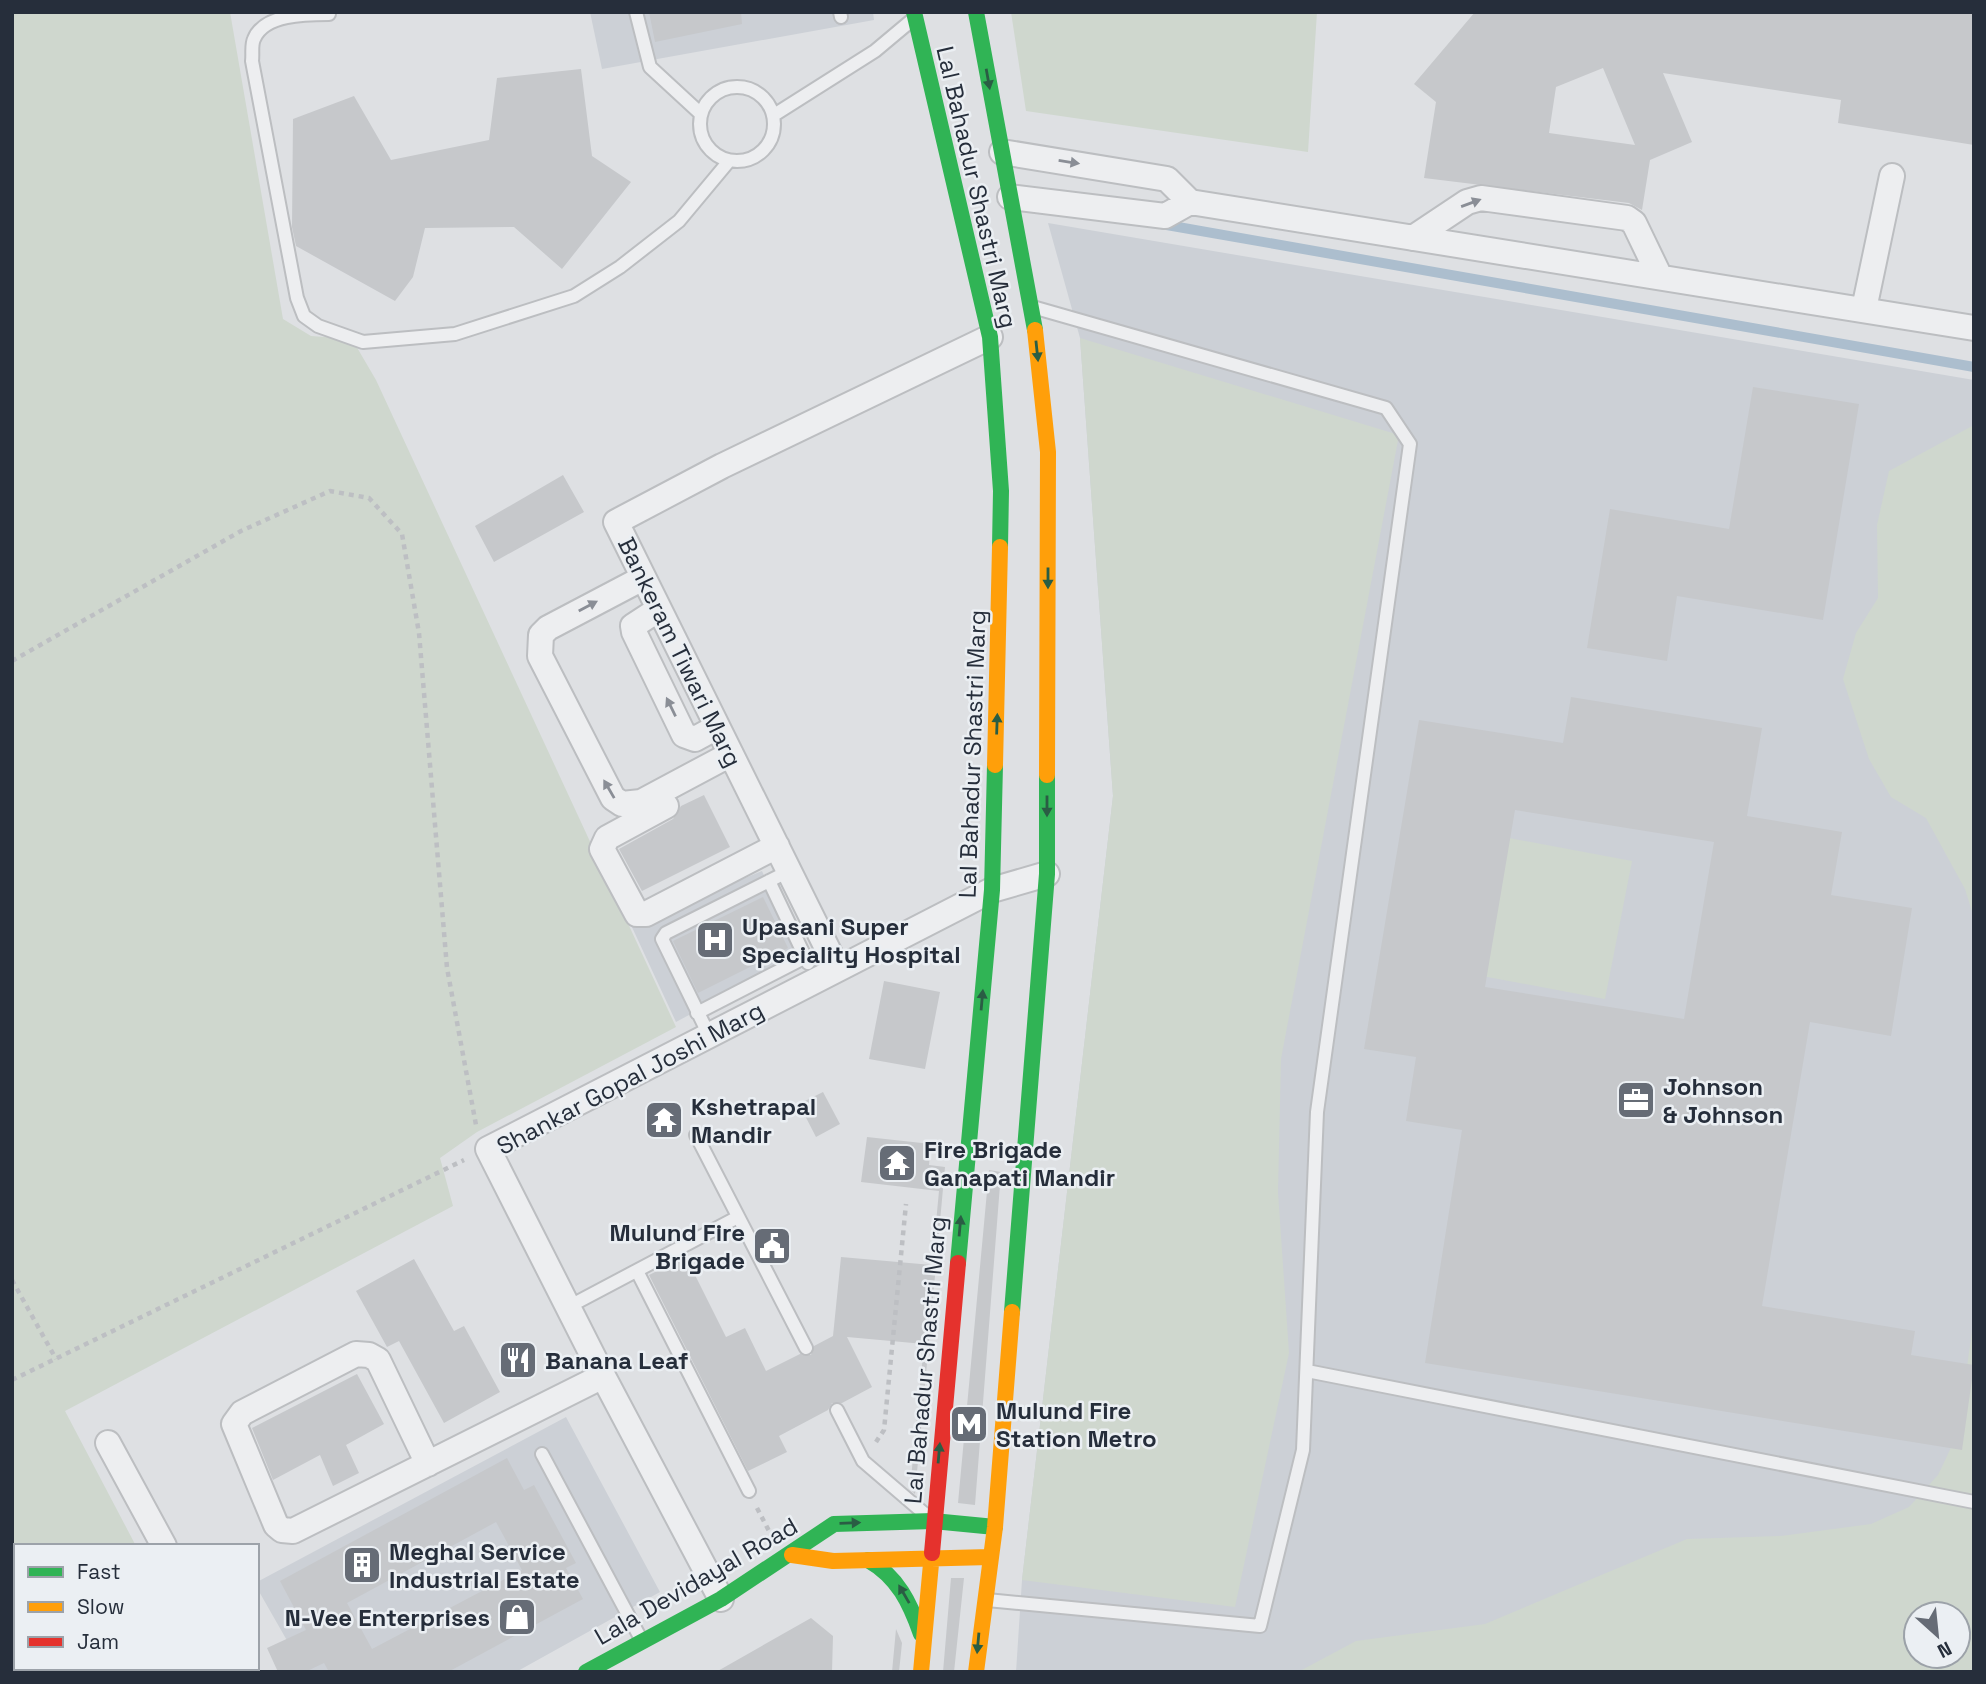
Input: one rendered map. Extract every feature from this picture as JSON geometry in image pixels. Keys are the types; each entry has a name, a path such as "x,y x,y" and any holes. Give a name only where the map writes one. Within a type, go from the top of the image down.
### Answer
{"main road":[{"name":"Lal Bahadur Shastri Marg","path":"976,12 1032,307 1048,452 1046,874 995,1527 983,1600 976,1672"},
{"name":"Lal Bahadur Shastri Marg","path":"914,15 990,337 1001,491 992,890 921,1672"},
{"name":"Lala Devidayal Road","path":"601,1668 642,1641 788,1558 834,1524 933,1521 995,1527"},
{"path":"788,1558 833,1561 990,1557"},
{"path":"868,1560 883,1568 897,1583 911,1607 923,1640"}],"street":[{"path":"1002,152 1167,179 1190,202 1974,328"},
{"path":"1864,309 1892,176"},
{"path":"1010,197 1165,216 1190,202"},
{"path":"1413,238 1467,202 1480,198 1627,218 1634,223 1660,277"},
{"name":"Bankeram Tiwari Marg","path":"837,968 779,876 771,849 638,580 616,522 722,466 990,337"},
{"path":"638,580 548,628 541,635 538,645 546,668 613,798 622,804 641,802 729,764"},
{"path":"654,612 633,626 634,632 684,735 695,739 713,730"},
{"path":"729,764 607,838 602,849 633,911 641,914 771,849"},
{"name":"Shankar Gopal Joshi Marg","path":"721,1598 603,1376 488,1149 703,1024 837,968 992,890 1046,874"},
{"path":"428,1464 378,1360 369,1355 356,1354 242,1413 234,1424 276,1525 282,1530 293,1531 428,1464 603,1376"},
{"path":"108,1443 163,1544"}],"lane":[{"path":"636,12 650,67 661,80 701,114"},
{"path":"329,14 308,13 265,24 253,39 252,61 297,298 304,316 318,326 363,342 455,334 574,296 620,267 679,221 729,161"},
{"path":"774,115 875,51 914,15"},
{"path":"738,87 761,95 774,115 775,128 764,150 754,158 729,161 708,148 699,126 701,114 715,94 738,87"},
{"path":"983,1600 1260,1626 1303,1450 1317,1112 1410,444 1386,408 1032,307"},
{"path":"779,876 807,960 703,1024 662,939 666,933 779,876"},
{"path":"696,1135 806,1348"},
{"path":"568,1307 738,1217"},
{"path":"637,1270 749,1492"},
{"path":"1307,1371 1974,1502"},
{"path":"838,1410 863,1461 933,1521"},
{"path":"542,1454 642,1641"}],"path":[{"path":"12,661 254,525 330,491 369,498 402,534 419,633 447,968 477,1132 488,1149 12,1380"},
{"path":"863,1461 884,1430 906,1204"},
{"path":"12,1280 55,1359"},
{"path":"749,1492 788,1558"}],"shaded area":[{"path":"12,12 230,12 283,319 311,336 352,339 376,380 676,1027 477,1132 440,1158 453,1206 65,1411 135,1544 14,1544 14,1670 203,1672 12,1672"},
{"path":"590,12 873,12 874,20 602,69"},
{"path":"1011,12 1317,12 1308,152 1026,111"},
{"name":"Johnson & Johnson","path":"1048,223 1974,380 1974,1672 1016,1672 1022,1580 1113,796 1080,338"},
{"path":"1080,338 1399,435 1281,1059 1278,1192 1289,1353 1235,1607 1022,1580 1113,796"},
{"path":"1974,425 1974,918 1965,889 1926,818 1891,797 1869,759 1843,679 1856,633 1878,598 1877,525 1889,471"},
{"path":"1504,837 1632,861 1605,999 1477,975"},
{"name":"Upasani Super Speciality Hospital","path":"762,871 800,955 676,1022 631,925"},
{"path":"1974,1318 1974,1672 1298,1672 1356,1641 1485,1624 1687,1539 1781,1536 1871,1524 1909,1507 1938,1475 1957,1435"},
{"name":"Meghal Service Industrial Estate","path":"566,1417 660,1592 516,1672 305,1672 259,1592 259,1581"}],"building":[{"path":"649,12 741,12 742,24 655,42"},
{"path":"1475,12 1974,12 1974,145 1838,123 1841,100 1663,73 1692,142 1650,160 1642,210 1629,203 1424,178 1436,102 1414,84","holes":["1603,68 1635,145 1549,133 1556,87"]},
{"path":"581,69 592,156 631,182 562,269 514,227 425,228 413,277 395,301 296,246 292,227 293,119 354,96 391,160 489,140 497,78"},
{"path":"1753,387 1859,404 1823,620 1677,596 1667,661 1587,648 1610,509 1729,529"},
{"path":"563,475 584,512 494,562 475,526"},
{"path":"1571,697 1762,728 1747,816 1842,832 1831,895 1912,908 1891,1036 1810,1022 1762,1306 1915,1331 1911,1355 1974,1365 1962,1450 1425,1363 1462,1130 1406,1121 1416,1057 1364,1049 1419,720 1563,743","holes":["1515,810 1714,842 1684,1019 1485,987"]},
{"path":"704,795 730,847 642,891 619,849 673,819 681,806"},
{"path":"763,897 788,948 698,993 673,941"},
{"path":"884,981 940,992 925,1069 869,1059"},
{"path":"823,1092 840,1124 816,1137 799,1104"},
{"path":"867,1137 931,1144 929,1165 945,1167 915,1494 910,1489 924,1344 847,1337 872,1387 842,1403 832,1403 828,1410 779,1436 787,1452 748,1471 649,1275 686,1257 726,1337 745,1328 766,1371 800,1354 811,1355 814,1346 833,1336 841,1257 932,1265 939,1191 861,1182"},
{"path":"989,1170 1001,1172 975,1505 958,1503"},
{"path":"414,1259 454,1331 464,1326 500,1392 444,1423 399,1341 387,1347 356,1291"},
{"path":"357,1374 384,1424 346,1445 359,1473 333,1486 320,1455 273,1480 252,1428"},
{"name":"Meghal Service Industrial Estate","path":"507,1458 524,1490 534,1485 576,1563 566,1568 583,1599 448,1672 329,1672 324,1663 305,1672 278,1672 267,1648 306,1630 280,1581","holes":["496,1522 522,1570 372,1649 347,1603"]},
{"path":"951,1578 964,1578 954,1672 943,1672"},
{"path":"811,1618 833,1636 832,1672 716,1672"},
{"path":"896,1629 902,1643 899,1672 892,1672"}],"waterway":[{"path":"1161,224 1974,367"}],"traffic: fast":[{"path":"914,12 990,337 1001,491 1000,547"},
{"path":"976,12 1035,330"},
{"path":"958,1263 992,890 995,765"},
{"path":"1012,1312 1047,874 1047,775"},
{"path":"586,1672 721,1599 834,1524 933,1521 995,1527"},
{"path":"868,1560 887,1574 902,1592 921,1634"}],"traffic: slow":[{"path":"1035,330 1048,452 1047,775"},
{"path":"995,765 1000,547"},
{"path":"976,1672 995,1527 1012,1312"},
{"path":"921,1672 932,1553"},
{"path":"792,1555 833,1561 990,1557"}],"traffic: jam":[{"path":"932,1553 958,1263"}],"place":[{"name":"Upasani Super Speciality Hospital","path":"715,940"},
{"name":"Johnson & Johnson","path":"1636,1100"},
{"name":"Kshetrapal Mandir","path":"664,1120"},
{"name":"Fire Brigade Ganapati Mandir","path":"897,1163"},
{"name":"Mulund Fire Brigade","path":"772,1246"},
{"name":"Banana Leaf","path":"518,1360"},
{"name":"Mulund Fire Station Metro","path":"969,1424"},
{"name":"Meghal Service Industrial Estate","path":"362,1565"},
{"name":"N-Vee Enterprises","path":"517,1617"}]}
